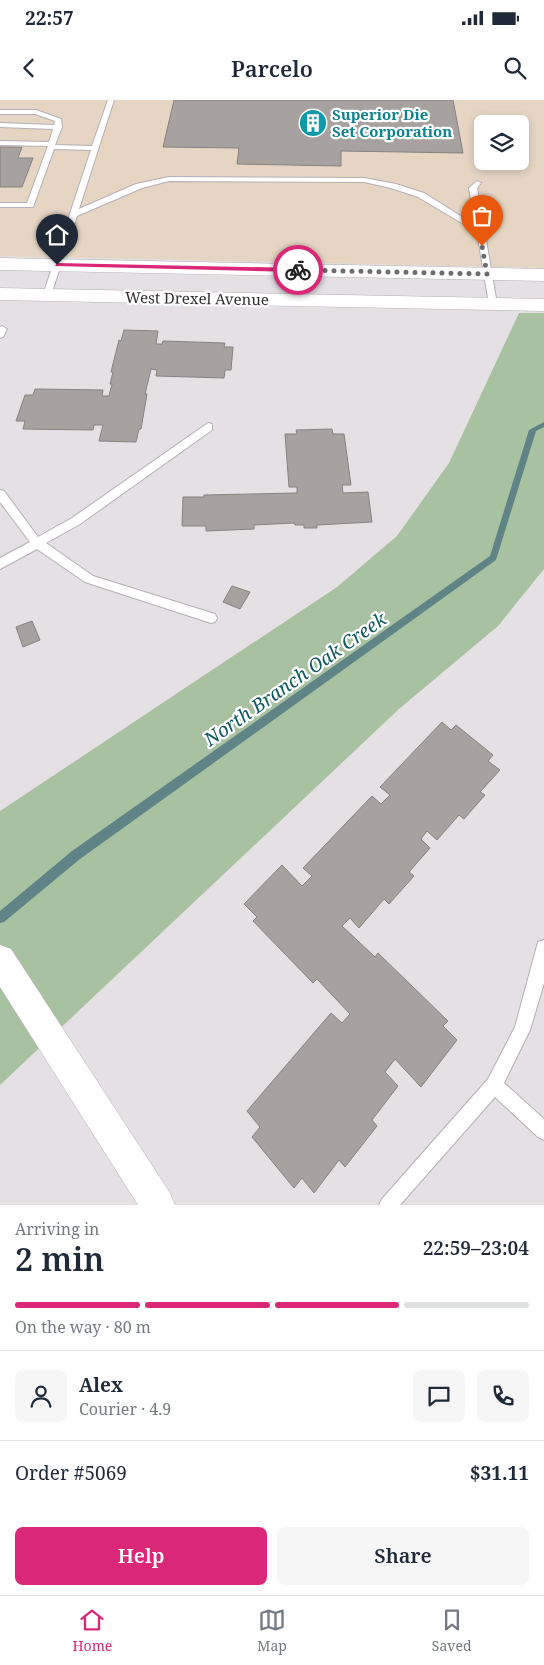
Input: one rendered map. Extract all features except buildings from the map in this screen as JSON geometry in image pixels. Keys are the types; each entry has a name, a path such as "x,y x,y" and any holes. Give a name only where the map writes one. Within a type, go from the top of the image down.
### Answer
{"street":[{"name":"West Drexel Avenue","path":"0,264 544,276"},
{"name":"West Drexel Avenue","path":"0,294 544,306"},
{"path":"0,960 158,1205"}],"lane":[{"path":"47,295 111,100"},
{"path":"0,112 36,112 59,120 52,146 30,205 0,205"},
{"path":"0,125 58,126"},
{"path":"0,142 96,148"},
{"path":"73,215 139,186 168,178 364,180 393,186 421,195 480,231"},
{"path":"477,183 472,188 493,304"},
{"path":"0,564 76,521 208,427"},
{"path":"0,494 36,542 89,579 210,618"},
{"path":"388,1205 494,1085 522,1030 542,963 544,948"},
{"path":"494,1085 544,1131"}],"shaded area":[{"path":"0,100 544,100 544,268 0,256"}],"green space":[{"path":"519,313 544,313 544,569 498,626 399,709 0,1085 0,811 337,587 397,536 449,463"}],"waterway":[{"name":"North Branch Oak Creek","path":"0,918 76,855 493,558 533,430 544,424"}],"way so far":[{"path":"298,270 487,274 482,246"}],"place":[{"name":"Superior Die Set Corporation","path":"313,123"}],"route":[{"path":"57,265 298,270"}]}
